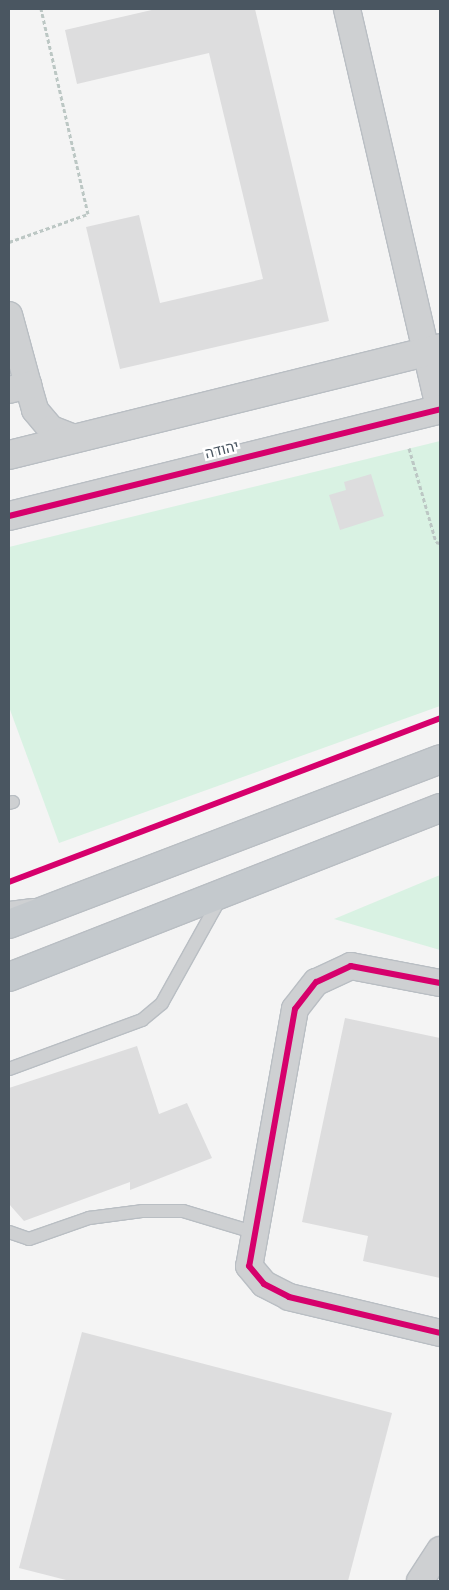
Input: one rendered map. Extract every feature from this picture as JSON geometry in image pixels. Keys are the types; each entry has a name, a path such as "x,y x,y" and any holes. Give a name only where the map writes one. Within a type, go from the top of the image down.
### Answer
{"highway":[{"path":"9,924 440,759"},
{"path":"9,977 440,808"}],"street":[{"path":"347,9 432,350 440,409"},
{"path":"9,315 18,387 51,429 76,438"},
{"path":"9,455 432,350"},
{"name":"יהודה","path":"9,516 440,409"},
{"path":"440,983 351,966 316,982 295,1009 253,1232 249,1266 264,1284 289,1297 440,1333"},
{"path":"420,1581 440,1550"}],"lane":[{"path":"9,1070 142,1020 162,1003 225,891"},
{"path":"9,908 70,900"},
{"path":"9,1232 29,1238 89,1218 150,1211 183,1211 253,1232"}],"path":[{"path":"9,242 88,214 41,9"},
{"path":"401,419 436,542 440,543"}],"green space":[{"path":"440,441 440,706 59,843 9,707 9,547"},
{"path":"440,875 440,950 334,919"}],"building":[{"path":"156,9 255,9 329,321 120,369 86,227 139,215 160,303 263,279 209,53 77,84 65,30"},
{"path":"371,474 384,516 340,530 329,495 346,490 344,482"},
{"path":"345,1018 440,1038 440,1278 363,1261 368,1236 302,1222"},
{"path":"137,1046 159,1114 187,1103 212,1158 130,1190 130,1182 24,1221 9,1204 9,1088"},
{"path":"82,1332 392,1413 348,1581 70,1581 19,1568"}],"cycle path":[{"path":"9,516 440,409"},
{"path":"9,882 440,718"},
{"path":"440,983 351,966 316,982 295,1009 249,1266 264,1284 289,1297 440,1333"}]}
